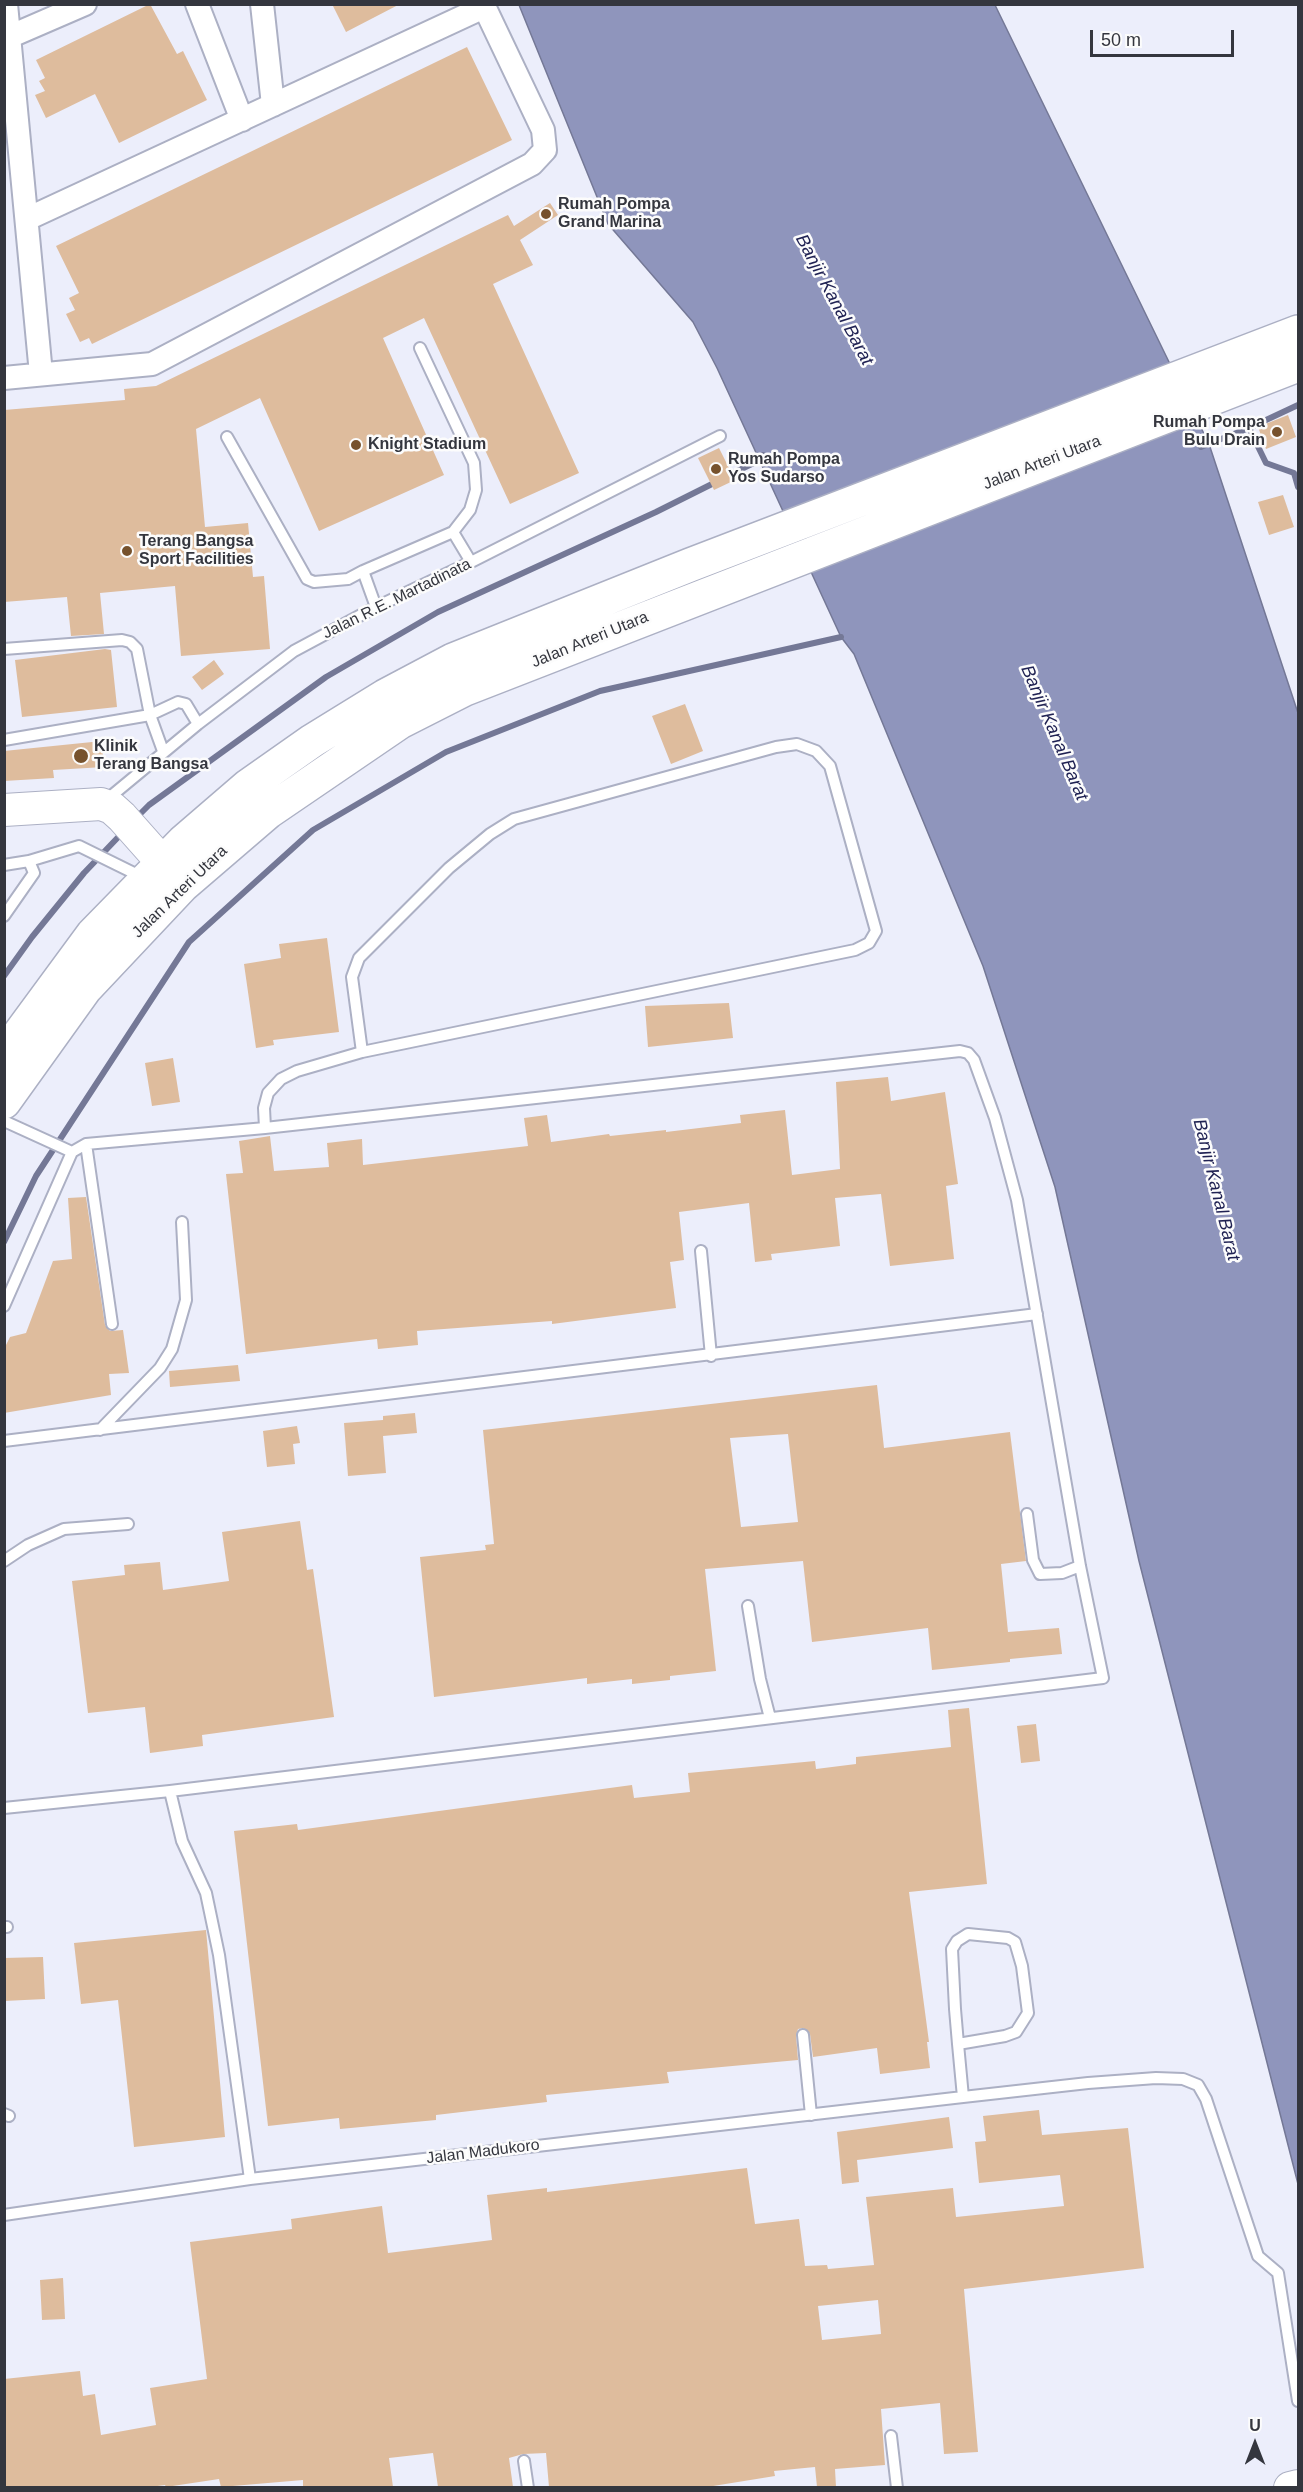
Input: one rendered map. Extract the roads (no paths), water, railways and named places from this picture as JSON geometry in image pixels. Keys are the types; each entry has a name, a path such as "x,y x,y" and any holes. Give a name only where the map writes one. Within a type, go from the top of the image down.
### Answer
{"highway":[{"name":"Jalan Arteri Utara","path":"4,1102 85,989 183,885 268,812 400,722 465,689 703,595 1194,388 1299,332"},
{"name":"Jalan Arteri Utara","path":"4,1055 93,934 152,862 248,786 312,741 385,696 453,660 690,565 1194,388 1299,365"}],"street":[{"path":"6,4 11,36 41,374"},
{"path":"11,36 85,4"},
{"path":"197,4 242,120"},
{"path":"262,4 273,105"},
{"path":"4,378 152,364 532,164 541,157 546,142 543,130 484,6 27,219"},
{"path":"4,810 112,810 152,862"},
{"path":"1290,2487 1299,2486"}],"lane":[{"path":"227,437 307,579 314,582 348,579 453,532 470,510 476,490 474,464 420,348"},
{"name":"Jalan R.E. Martadinata","path":"112,810 164,751 294,651 376,607 471,562 720,436"},
{"path":"453,532 471,562"},
{"path":"363,571 376,607"},
{"path":"4,649 122,640 130,642 137,649 150,715 164,751"},
{"path":"4,740 150,715 183,702 198,724"},
{"path":"265,1128 264,1108 268,1093 281,1079 297,1071 362,1052 855,950 869,943 876,931 830,766 816,751 797,744 776,747 514,819 490,834 449,868 359,957 352,976 362,1052"},
{"path":"4,865 29,861 79,846 112,860 152,862"},
{"path":"4,916 32,879 34,873 29,861"},
{"path":"4,1306 72,1152 86,1144 265,1128 960,1050 968,1053 974,1060 994,1118 1017,1200 1080,1566 1103,1678 170,1791 4,1808"},
{"path":"4,1121 72,1152"},
{"path":"86,1144 112,1324"},
{"path":"100,1430 160,1368 172,1349 186,1300 182,1222"},
{"path":"701,1251 711,1356"},
{"path":"4,1441 711,1356 1037,1314"},
{"path":"1027,1514 1033,1560 1040,1574 1062,1573 1080,1566"},
{"path":"4,1561 28,1545 64,1529 128,1524"},
{"path":"748,1606 760,1679 770,1718"},
{"path":"170,1791 182,1841 206,1893 219,1955 250,2179"},
{"path":"958,2044 1016,2032 1028,2013 1023,1966 1015,1942 1008,1938 968,1934 957,1941 952,1949 958,2044 963,2097"},
{"path":"803,2035 811,2115"},
{"name":"Jalan Madukoro","path":"4,2215 250,2179 963,2097 1156,2078 1183,2079 1198,2085 1206,2099 1258,2256 1278,2273 1299,2401"},
{"path":"891,2436 897,2487"},
{"path":"524,2461 528,2487"}],"water":[{"name":"Banjir Kanal Barat","path":"519,5 995,5 1209,444 1298,713 1298,2184 1139,1561 1055,1187 983,966 854,654 841,637 717,368 693,322 608,224"}],"waterway":[{"path":"1249,428 1298,405"},
{"path":"1201,447 1249,428 1266,463 1294,473 1298,487"},
{"path":"727,476 762,459 763,455"},
{"path":"135,819 149,805 326,677 438,612 656,512 718,481"},
{"path":"4,1242 36,1176 189,942 313,830 446,752 600,691 841,637"},
{"path":"4,976 32,937 84,873 124,831"}],"place":[{"name":"Rumah Pompa Grand Marina","path":"546,214"},
{"name":"Rumah Pompa Bulu Drain","path":"1277,432"},
{"name":"Knight Stadium","path":"356,445"},
{"name":"Rumah Pompa Yos Sudarso","path":"716,469"},
{"name":"Terang Bangsa Sport Facilities","path":"127,551"},
{"name":"Klinik Terang Bangsa","path":"81,756"}]}
